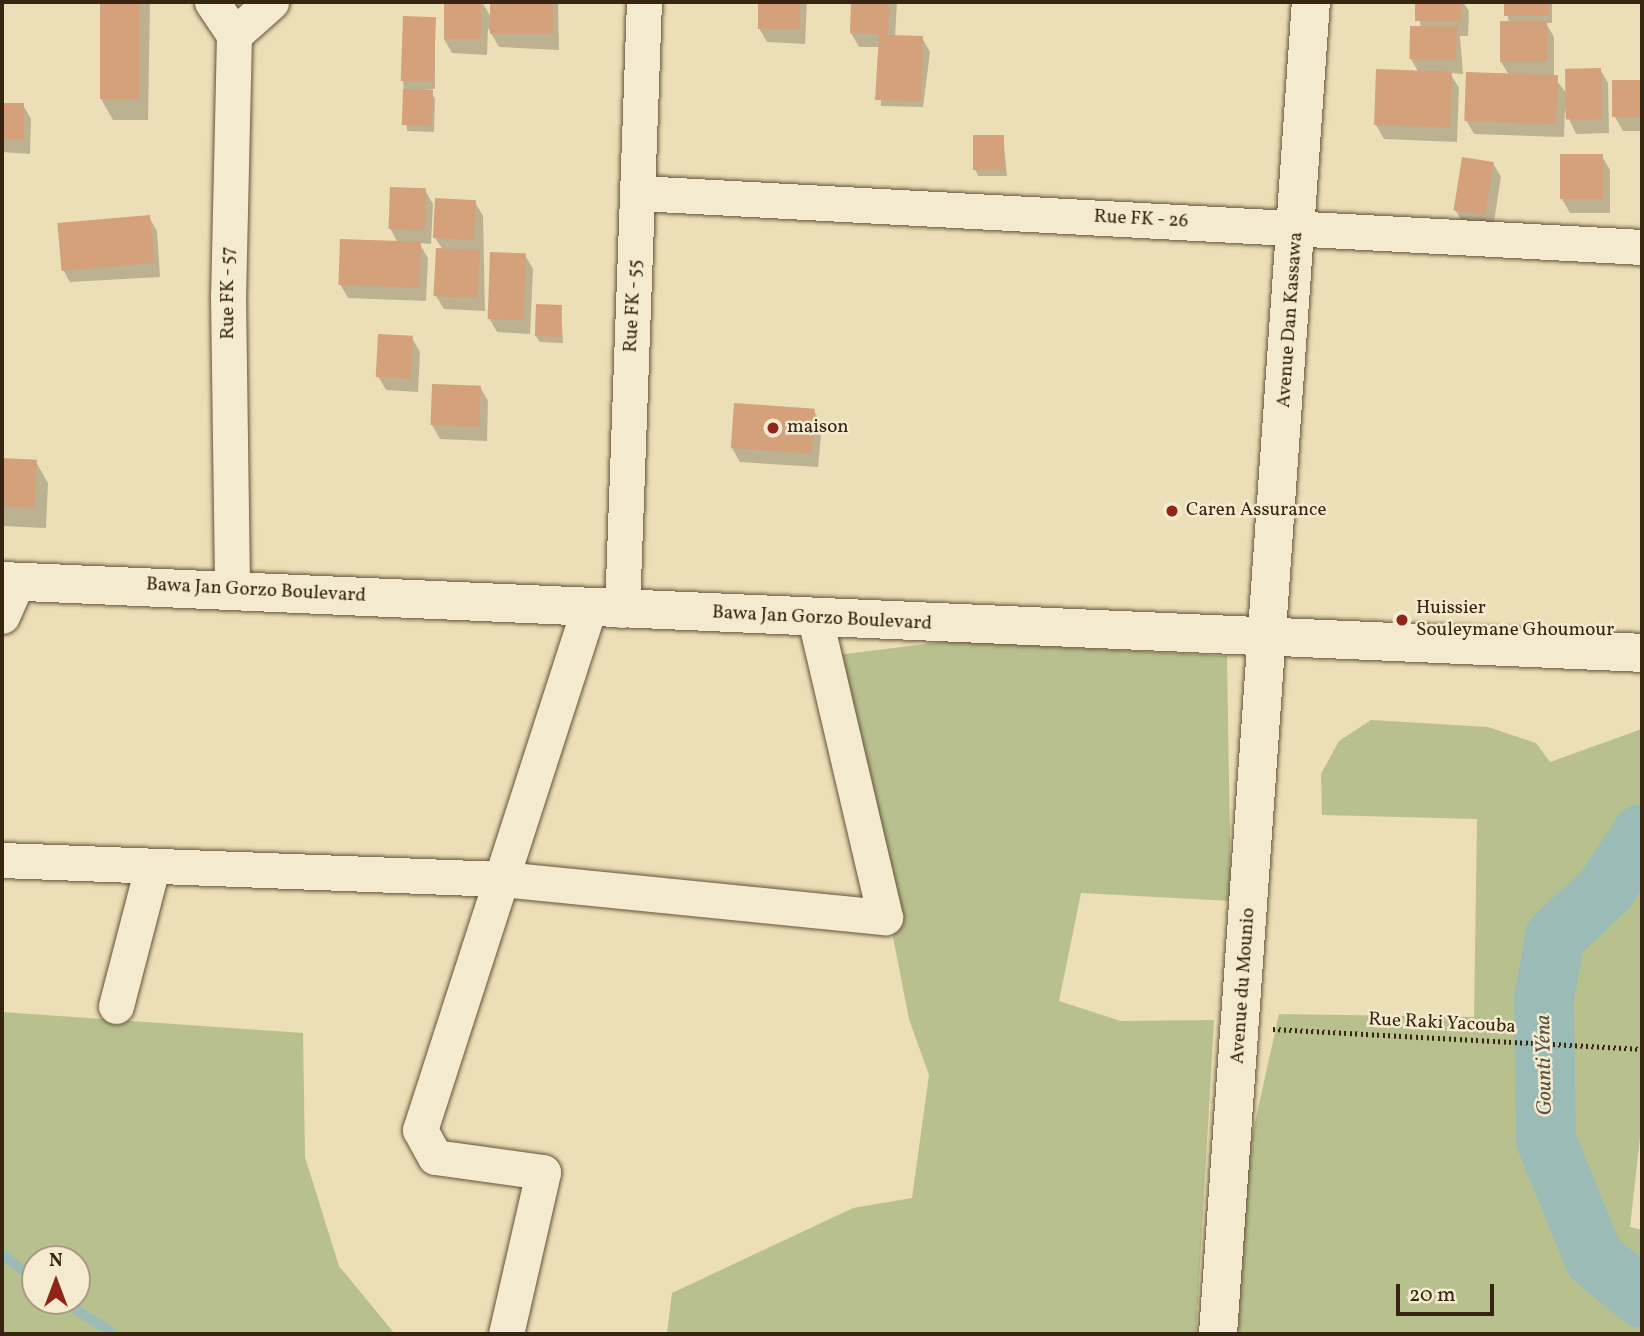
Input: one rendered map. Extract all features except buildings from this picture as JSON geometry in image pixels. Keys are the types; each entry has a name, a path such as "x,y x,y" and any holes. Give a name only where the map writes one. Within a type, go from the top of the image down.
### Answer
{"main road":[{"name":"Avenue Dan Kassawa","path":"1270,638 1311,2"},
{"name":"Bawa Jan Gorzo Boulevard","path":"7,593 232,590 605,609 1642,653"},
{"name":"Avenue du Mounio","path":"1218,1334 1270,638"}],"street":[{"path":"212,2 234,35 271,2"},
{"name":"Rue FK - 55","path":"506,1334 543,1172 435,1157 420,1130 502,879 605,609 639,193 644,2"},
{"name":"Rue FK - 57","path":"232,590 228,296 234,35"},
{"name":"Rue FK - 26","path":"639,193 1642,247"},
{"path":"2,860 152,868 502,879 885,917 815,618"},
{"path":"117,1006 152,868"}],"path":[{"name":"Rue Raki Yacouba","path":"1241,1027 1642,1049"}],"green space":[{"path":"949,641 1227,656 1231,901 1081,893 1059,1001 1121,1021 1214,1020 1196,1334 667,1334 672,1293 853,1208 912,1198 929,1075 909,1019 838,655"},
{"path":"1371,720 1488,727 1536,743 1550,762 1642,729 1642,1120 1630,1227 1642,1230 1642,1334 1240,1334 1221,1276 1279,1014 1474,1017 1477,819 1322,815 1321,774 1339,741"},
{"path":"2,1012 303,1033 305,1157 339,1266 395,1334 2,1334"}],"waterway":[{"name":"Gounti Yéna","path":"1642,834 1606,889 1555,937 1544,999 1546,1140 1594,1258 1642,1298"},
{"path":"2,1254 21,1269"},
{"path":"85,1315 114,1334"}],"place":[{"name":"maison","path":"773,428"},
{"name":"Caren Assurance","path":"1172,511"},
{"name":"Huissier Souleymane Ghoumour","path":"1402,620"}]}
